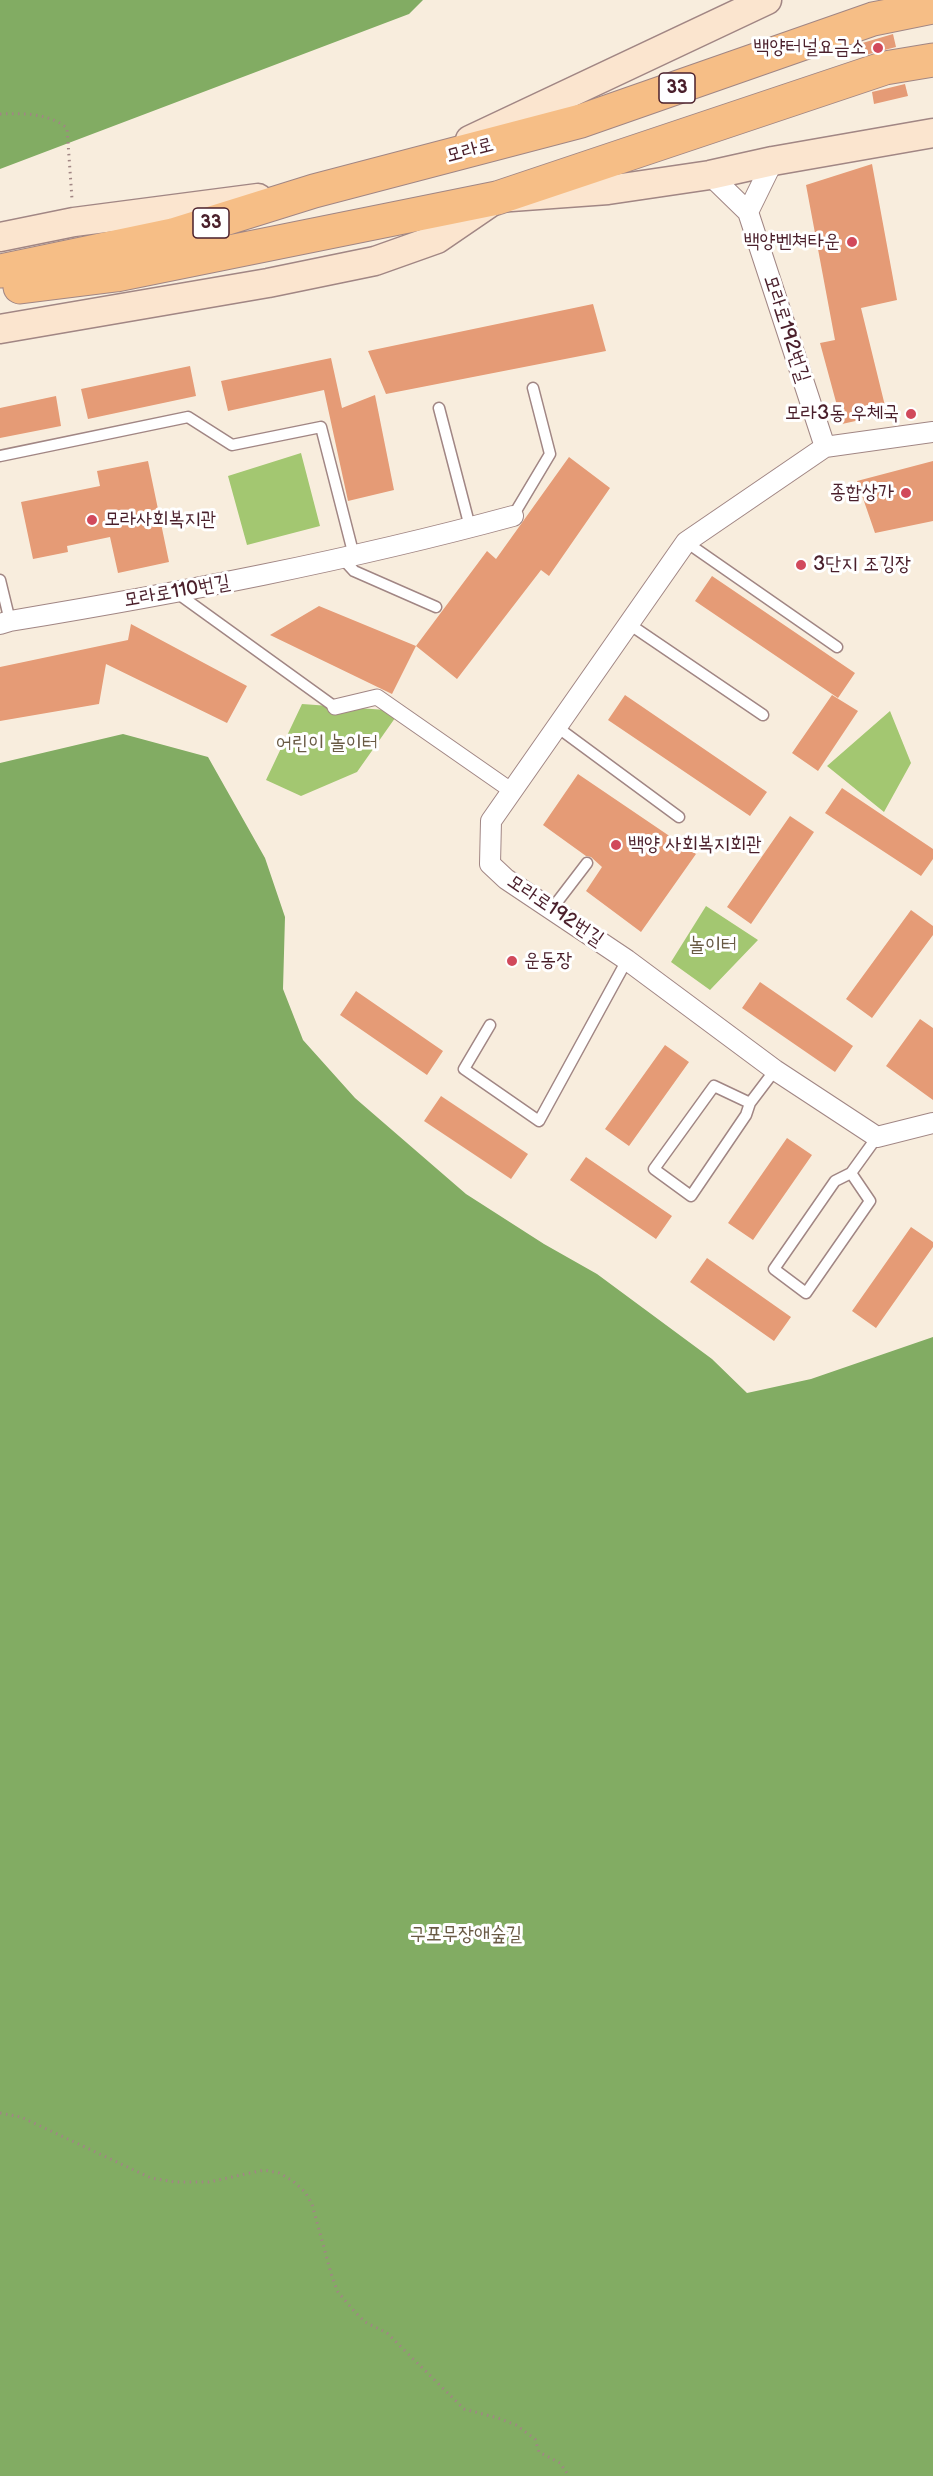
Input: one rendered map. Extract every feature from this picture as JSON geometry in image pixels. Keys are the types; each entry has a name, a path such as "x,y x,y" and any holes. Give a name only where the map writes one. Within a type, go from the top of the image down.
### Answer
{"highway":[{"name":"모라로","path":"0,271 173,235 314,191 581,121 873,19 933,7"},
{"name":"33","path":"0,290 116,275 497,198 885,68 933,60"}],"main road":[{"path":"420,164 767,0"},
{"path":"0,329 268,284 375,261 437,239 497,198 608,190 710,175 773,161 933,133"},
{"path":"0,237 74,222 314,191"}],"street":[{"path":"710,175 748,212 773,161"},
{"name":"모라로192번길","path":"748,212 825,447"},
{"name":"모라로192번길","path":"877,1137 775,1070 627,960 506,879 490,864 491,821 686,542 825,447 933,432"},
{"name":"모라로110번길","path":"5,622 177,593 348,558 513,516"},
{"path":"335,707 377,696 512,791"},
{"path":"877,1137 933,1123"}],"lane":[{"path":"513,516 550,454 533,388"},
{"path":"439,408 470,527"},
{"path":"0,456 188,417 232,445 321,426 348,558 354,571 436,607"},
{"path":"686,542 837,647"},
{"path":"0,580 5,622"},
{"path":"177,593 335,707"},
{"path":"629,624 763,715"},
{"path":"557,727 679,817"},
{"path":"551,910 587,863"},
{"path":"490,1025 464,1069 539,1121 627,960"},
{"path":"750,1103 714,1086 654,1169 691,1196 746,1115 750,1103 775,1070"},
{"path":"851,1173 870,1201 806,1293 774,1269 835,1181 851,1173 877,1137"}],"path":[{"path":"0,114 26,113 58,121 67,128 74,222"},
{"path":"0,2113 21,2117 151,2178 174,2182 208,2182 264,2170 279,2173 294,2181 312,2204 332,2277 338,2292 354,2311 365,2322 387,2334 464,2409 516,2425 535,2439 540,2452 560,2463 569,2476"}],"green space":[{"path":"0,0 423,0 409,14 0,169"},
{"path":"301,453 320,526 247,545 228,476"},
{"name":"어린이 놀이터","path":"302,704 400,711 357,772 301,796 266,780"},
{"path":"890,711 911,763 884,812 827,766"},
{"name":"구포무장애숲길","path":"123,734 208,757 265,858 285,917 283,989 303,1040 355,1098 466,1194 544,1244 597,1274 712,1359 747,1393 811,1379 933,1337 933,2476 0,2476 0,763"},
{"name":"놀이터","path":"706,906 758,940 710,990 671,962"}],"building":[{"path":"893,34 896,47 862,56 859,44"},
{"path":"905,84 908,96 874,104 872,92"},
{"name":"백양벤쳐타운","path":"872,164 897,300 861,308 887,414 842,424 820,343 835,340 806,185"},
{"path":"593,304 606,351 386,394 368,351"},
{"path":"331,358 342,408 375,395 394,490 348,501 324,390 228,411 221,381"},
{"path":"190,366 196,396 88,419 81,389"},
{"path":"56,396 61,426 0,438 0,408"},
{"path":"569,457 610,488 549,576 541,570 457,679 416,646 487,551 496,559"},
{"name":"모라사회복지관","path":"148,461 169,562 118,573 110,537 67,546 68,552 33,559 21,502 100,486 97,471"},
{"path":"933,461 933,521 875,533 857,481"},
{"path":"712,576 855,673 838,698 695,601"},
{"path":"319,606 416,646 392,694 270,635"},
{"path":"131,624 247,686 227,723 106,664 99,704 0,721 0,667 128,640"},
{"path":"625,695 767,792 750,816 608,720"},
{"path":"832,695 858,711 818,771 792,753"},
{"path":"578,774 696,854 641,932 586,891 602,867 543,825"},
{"path":"842,788 933,849 933,859 921,876 825,813"},
{"path":"790,816 814,832 751,924 727,907"},
{"path":"911,910 933,926 933,935 872,1018 846,999"},
{"path":"760,982 853,1046 835,1072 742,1008"},
{"path":"356,991 443,1051 427,1075 340,1015"},
{"path":"920,1019 933,1028 933,1100 886,1066"},
{"path":"665,1045 689,1062 629,1146 605,1129"},
{"path":"441,1096 528,1154 511,1179 424,1121"},
{"path":"787,1138 812,1155 753,1240 728,1223"},
{"path":"586,1157 672,1216 656,1239 570,1180"},
{"path":"911,1227 933,1242 933,1247 876,1328 852,1311"},
{"path":"707,1258 791,1317 774,1341 690,1282"}],"place":[{"name":"백양터널요금소","path":"878,48"},
{"name":"백양벤쳐타운","path":"852,242"},
{"name":"모라3동 우체국","path":"911,414"},
{"name":"종합상가","path":"906,493"},
{"name":"모라사회복지관","path":"92,520"},
{"name":"3단지 조깅장","path":"801,565"},
{"name":"백양 사회복지회관","path":"616,845"},
{"name":"운동장","path":"512,961"}]}
